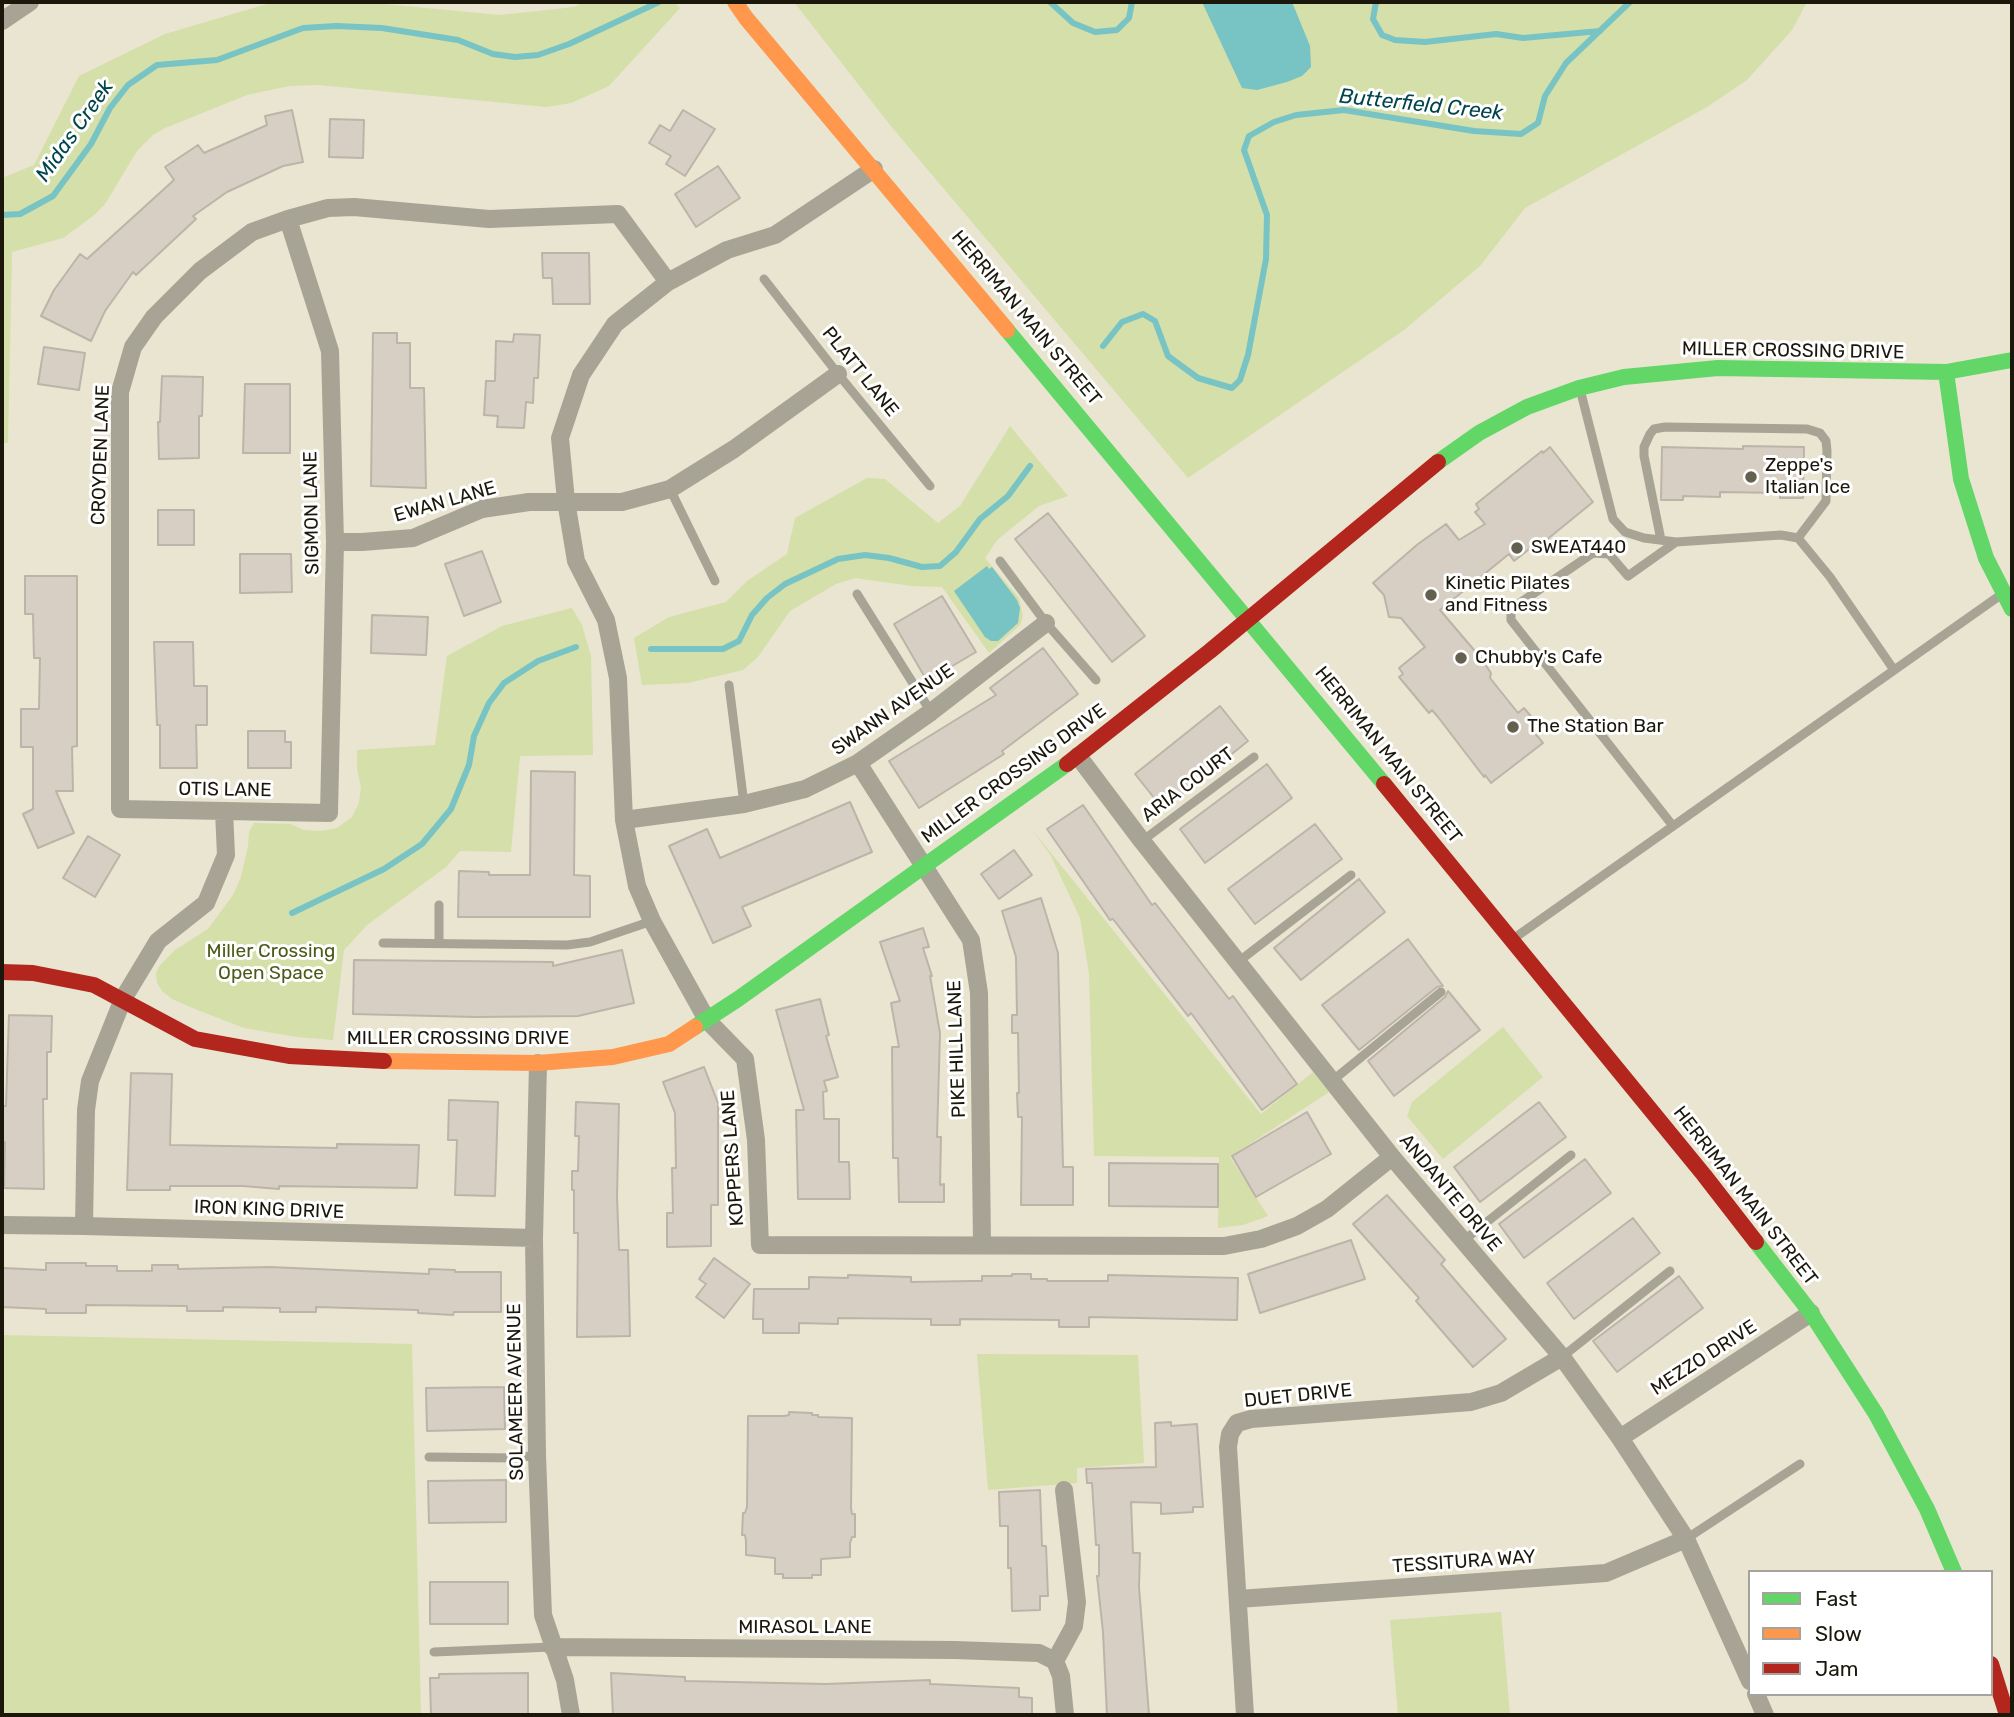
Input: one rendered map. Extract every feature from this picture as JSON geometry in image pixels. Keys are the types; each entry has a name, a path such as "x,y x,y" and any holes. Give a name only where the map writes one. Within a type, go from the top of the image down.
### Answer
{"street":[{"path":"2,21 30,2"},
{"name":"HERRIMAN MAIN STREET","path":"735,2 1249,618 1704,1175 1811,1313 1877,1414 1927,1509 1953,1570"},
{"name":"KOPPERS LANE","path":"874,169 775,235 727,250 668,282 615,324 581,375 560,438 566,501 576,561 606,620 618,678 624,820 637,886 652,921 707,1020 745,1059 756,1140 760,1245 1224,1247 1261,1239 1297,1226 1327,1209 1392,1157"},
{"name":"CROYDEN LANE","path":"120,809 120,392 133,347 154,317 200,271 252,232 328,208 354,207 489,219 618,214 668,282"},
{"name":"SIGMON LANE","path":"288,219 330,351 335,542 329,813"},
{"name":"MILLER CROSSING DRIVE","path":"2,972 33,973 94,985 195,1039 289,1056 337,1060 538,1063 613,1057 669,1044 707,1020 1078,756 1456,448 1527,407 1579,388 1624,377 1671,371 1718,368 1946,372 2012,360"},
{"path":"1946,372 1961,480 1986,558 2012,609"},
{"name":"EWAN LANE","path":"335,542 413,538 482,509 529,502 622,502 670,489 734,449 838,374"},
{"name":"SWANN AVENUE","path":"624,820 744,804 805,789 858,763 1046,623"},
{"name":"ANDANTE DRIVE","path":"1078,756 1392,1157 1562,1357 1620,1438 1686,1539 1748,1676"},
{"name":"PIKE HILL LANE","path":"858,763 971,940 979,993 982,1245"},
{"name":"OTIS LANE","path":"120,809 329,813"},
{"path":"84,1226 86,1110 90,1081 123,999 158,940 206,903 226,855 224,811"},
{"name":"SOLAMEER AVENUE","path":"538,1063 534,1238 542,1615 565,1680 571,1715"},
{"name":"IRON KING DRIVE","path":"2,1225 534,1238"},
{"name":"MEZZO DRIVE","path":"1620,1438 1811,1313"},
{"name":"DUET DRIVE","path":"1245,1715 1228,1447 1230,1434 1237,1423 1251,1419 1471,1402 1501,1393 1562,1357"},
{"path":"1064,1490 1077,1602 1074,1626 1055,1661 1061,1676 1065,1715"},
{"name":"TESSITURA WAY","path":"1238,1599 1606,1573 1686,1539"},
{"name":"MIRASOL LANE","path":"552,1647 956,1650 1039,1653 1055,1661"},
{"path":"1993,1670 2007,1715"},
{"path":"1757,1696 1765,1715"}],"lane":[{"name":"PLATT LANE","path":"764,279 930,486"},
{"path":"1579,388 1613,519 1625,532 1644,538 1676,542 1781,535 1798,538 1830,577 1894,670"},
{"path":"1661,540 1644,447 1654,429 1665,427 1807,429 1820,433 1826,441 1827,451 1826,501 1798,538"},
{"path":"670,489 715,581"},
{"path":"1673,826 1511,620 1511,608 1593,553 1609,554 1628,576 1676,542"},
{"path":"1000,561 1046,623 1096,680"},
{"path":"1512,940 2004,592"},
{"path":"857,594 930,712"},
{"path":"729,685 744,804"},
{"name":"ARIA COURT","path":"1142,841 1254,757"},
{"path":"1238,962 1351,875"},
{"path":"439,905 439,943"},
{"path":"383,943 567,945 590,942 652,921"},
{"path":"1332,1081 1441,992"},
{"path":"1463,1241 1572,1155"},
{"path":"1562,1357 1670,1271"},
{"path":"429,1457 516,1458 537,1455"},
{"path":"1686,1539 1800,1464"},
{"path":"434,1652 552,1647"}],"green space":[{"path":"363,2 500,15 574,7 584,2 674,2 680,8 609,86 571,103 546,107 319,85 289,86 247,95 153,135 137,151 105,204 93,216 63,238 12,252 8,443 2,443 2,178 34,165 79,76 165,34 267,4"},
{"path":"794,2 1807,2 1792,30 1747,80 1707,107 1525,208 1480,266 1404,330 1188,478 890,125"},
{"path":"1010,426 1068,496 1039,506 997,540 985,558 1019,598 1023,616 1020,625 989,653 942,587 855,578 836,584 790,611 758,657 743,670 688,683 642,685 634,638 669,617 726,602 747,581 787,554 795,518 867,478 885,479 938,523 960,506"},
{"name":"Miller Crossing Open Space","path":"572,608 582,625 591,656 593,755 520,756 511,852 460,851 446,867 367,925 344,950 333,1040 244,1028 172,999 162,991 157,983 156,973 160,965 175,950 208,929 233,895 241,877 249,832 254,823 290,824 304,830 337,828 352,817 359,803 361,787 357,750 435,745 447,656 502,626"},
{"path":"1030,827 1261,1114 1313,1072 1329,1092 1230,1157 1268,1216 1243,1225 1218,1228 1219,1157 1094,1156 1089,974 1080,918 1051,856"},
{"path":"1503,1027 1543,1077 1443,1159 1407,1116 1412,1102"},
{"path":"2,1335 412,1344 421,1715 2,1715"},
{"path":"977,1354 1138,1355 1144,1463 1077,1468 1077,1483 988,1490"},
{"path":"1501,1612 1510,1715 1398,1715 1390,1620"}],"water":[{"path":"1202,2 1292,2 1310,46 1311,67 1302,76 1287,82 1257,90 1242,88"},
{"path":"987,566 989,569 992,567 1020,608 1018,623 998,641 985,637 954,591"}],"building":[{"path":"292,110 303,162 283,166 227,192 193,216 196,219 136,275 133,272 105,311 91,341 41,316 54,290 80,254 87,259 174,180 165,167 198,145 204,153 267,125 265,116"},
{"path":"683,110 715,129 685,176 666,164 671,156 649,143 660,125 670,131"},
{"path":"330,119 364,120 363,158 329,157"},
{"path":"718,166 740,198 696,227 675,194"},
{"path":"542,253 589,253 590,304 553,304 552,278 543,278"},
{"path":"373,333 397,333 397,343 410,343 410,388 424,388 426,488 371,486"},
{"path":"514,334 540,335 538,378 534,378 533,403 526,402 524,428 497,427 498,416 484,415 486,381 495,381 496,341 513,342"},
{"path":"44,347 85,353 79,390 38,384"},
{"path":"162,376 203,377 199,458 159,459 158,422"},
{"path":"245,384 290,384 290,453 243,453"},
{"path":"1743,446 1804,447 1803,498 1780,498 1780,493 1720,492 1720,497 1683,496 1683,500 1661,500 1662,447 1743,449"},
{"path":"1550,447 1593,502 1539,546 1537,543 1514,561 1509,554 1440,610 1480,657 1491,673 1490,678 1518,713 1524,708 1535,721 1529,726 1543,743 1491,783 1432,710 1429,713 1399,677 1403,674 1399,668 1425,647 1401,618 1389,617 1384,595 1373,583 1446,524 1459,540 1485,524 1475,512 1479,509 1476,504"},
{"path":"158,510 194,510 194,545 158,545"},
{"path":"1048,513 1145,636 1112,662 1015,539"},
{"path":"482,551 501,602 464,616 445,564"},
{"path":"240,554 291,554 292,592 240,593"},
{"path":"25,576 77,576 77,746 72,747 73,791 56,791 74,833 38,848 23,814 33,809 33,747 21,747 21,709 39,709 40,658 34,658 33,614 25,614"},
{"path":"942,596 976,652 927,681 894,624"},
{"path":"372,615 428,617 426,655 371,653"},
{"path":"154,642 193,642 194,686 207,686 207,725 196,725 197,768 160,768"},
{"path":"1043,648 1078,694 1002,751 1004,754 919,808 889,761 996,695 990,688"},
{"path":"1220,706 1248,741 1163,809 1135,774"},
{"path":"248,731 285,731 285,742 291,742 291,768 248,768"},
{"path":"1267,764 1292,798 1205,863 1180,829"},
{"path":"531,771 575,772 574,875 590,876 590,917 458,917 459,871 489,872 489,875 530,875"},
{"path":"850,802 872,852 742,907 751,926 713,943 669,846 707,829 720,858"},
{"path":"1083,805 1152,905 1155,903 1229,999 1233,996 1297,1084 1262,1110 1191,1013 1188,1016 1113,919 1110,920 1047,829"},
{"path":"1315,824 1342,859 1255,924 1228,889"},
{"path":"88,836 120,855 95,897 63,878"},
{"path":"1014,850 1032,875 999,899 981,874"},
{"path":"1359,879 1385,912 1301,980 1274,948"},
{"path":"1041,898 1058,953 1063,1167 1073,1167 1073,1205 1021,1205 1022,1117 1018,1117 1018,1033 1012,1033 1012,1015 1017,1015 1016,957 1002,911"},
{"path":"923,928 929,947 923,948 932,976 940,1033 937,1137 941,1137 940,1185 944,1184 944,1202 899,1202 898,1158 893,1158 892,1047 899,1047 891,1003 900,1001 880,942"},
{"path":"1408,939 1443,986 1437,987 1359,1050 1322,1005"},
{"path":"622,950 634,1003 578,1016 353,1014 354,960 553,962 553,966"},
{"path":"1448,991 1480,1030 1394,1096 1368,1061 1445,997"},
{"path":"820,999 829,1035 826,1036 838,1077 824,1081 827,1091 823,1092 824,1119 839,1119 839,1162 849,1162 850,1199 798,1199 796,1110 804,1110 776,1010"},
{"path":"9,1015 52,1016 51,1052 47,1052 47,1099 43,1099 44,1189 4,1188 5,1142 2,1142 2,1106 6,1106"},
{"path":"704,1067 718,1103 718,1205 711,1205 711,1246 667,1247 667,1213 673,1213 672,1168 676,1168 675,1113 663,1082"},
{"path":"131,1073 172,1074 170,1145 337,1148 337,1144 419,1145 417,1188 279,1186 279,1189 170,1186 170,1190 127,1190"},
{"path":"449,1100 498,1102 495,1196 455,1195 457,1140 448,1140"},
{"path":"576,1102 619,1104 619,1250 628,1250 630,1336 577,1337 578,1233 574,1233 572,1190 572,1171 578,1171"},
{"path":"1539,1102 1566,1137 1480,1202 1454,1167"},
{"path":"1307,1112 1331,1154 1256,1197 1232,1156"},
{"path":"1585,1159 1611,1193 1524,1258 1499,1224"},
{"path":"1109,1163 1218,1164 1218,1207 1109,1206"},
{"path":"1387,1195 1445,1260 1441,1264 1506,1339 1473,1367 1416,1301 1419,1298 1353,1224"},
{"path":"1633,1218 1660,1253 1574,1319 1547,1283"},
{"path":"1351,1240 1365,1279 1260,1313 1248,1274"},
{"path":"714,1258 750,1284 724,1318 696,1297 706,1284 699,1279"},
{"path":"46,1263 117,1266 117,1271 152,1271 152,1265 178,1265 178,1269 270,1267 429,1274 429,1269 501,1272 501,1312 454,1312 453,1315 418,1313 418,1310 316,1307 316,1312 223,1307 223,1311 187,1311 187,1306 86,1305 86,1313 46,1313 46,1309 2,1307 3,1268 46,1270"},
{"path":"1031,1274 1031,1279 1047,1281 1108,1281 1108,1275 1238,1278 1237,1320 1089,1317 1089,1327 1059,1327 1059,1320 960,1319 960,1325 931,1325 931,1319 838,1318 838,1324 799,1323 799,1333 763,1333 763,1319 753,1319 754,1289 809,1289 809,1277 848,1278 848,1275 911,1277 911,1282 982,1281 982,1276"},
{"path":"1679,1276 1703,1308 1617,1372 1593,1341"},
{"path":"504,1387 505,1429 427,1431 426,1388"},
{"path":"789,1412 812,1413 818,1417 852,1418 851,1508 852,1514 855,1514 855,1537 852,1537 850,1543 850,1557 821,1559 821,1575 812,1575 812,1578 783,1578 783,1574 775,1574 775,1558 746,1555 745,1535 742,1535 743,1513 747,1507 748,1416 784,1416 789,1415"},
{"path":"1171,1422 1171,1426 1197,1424 1203,1507 1193,1507 1193,1512 1161,1514 1161,1503 1131,1502 1133,1553 1140,1553 1139,1587 1149,1715 1107,1715 1097,1576 1099,1545 1096,1545 1092,1483 1087,1483 1086,1469 1156,1467 1155,1423"},
{"path":"506,1480 506,1522 429,1523 428,1481"},
{"path":"1040,1490 1042,1546 1046,1546 1048,1596 1040,1596 1040,1610 1012,1611 1008,1526 1000,1526 999,1492"},
{"path":"430,1582 508,1582 508,1624 430,1624"},
{"path":"528,1673 528,1715 431,1715 430,1678 439,1678 439,1674"},
{"path":"611,1673 685,1677 685,1681 826,1684 930,1680 930,1684 1019,1688 1019,1697 1032,1698 1032,1715 613,1715"}],"waterway":[{"name":"Midas Creek","path":"2,215 20,214 53,196 91,144 110,108 128,85 157,65 217,60 303,28 336,26 382,28 458,40 493,54 515,57 538,55 569,44 659,2"},
{"name":"Midas Creek","path":"1050,2 1073,23 1095,32 1117,30 1129,18 1132,2"},
{"name":"Midas Creek","path":"1376,2 1373,19 1382,35 1395,40 1425,42 1496,34 1523,38 1600,31"},
{"name":"Butterfield Creek","path":"1103,346 1122,322 1143,314 1155,321 1168,356 1198,378 1232,388 1240,380 1248,355 1266,259 1267,215 1244,150 1249,136 1274,122 1296,115 1344,110 1474,131 1521,134 1538,123 1545,96 1566,63 1630,2"},
{"name":"Butterfield Creek","path":"651,649 723,649 739,641 752,615 767,598 785,584 838,559 865,555 922,567 940,566 956,552 980,519 1008,496 1030,466"},
{"name":"Butterfield Creek","path":"292,913 384,869 422,844 451,809 469,765 474,736 489,703 504,683 538,661 576,647"}],"traffic: fast":[{"path":"1007,330 1384,784"},
{"path":"1438,462 1479,433 1527,407 1579,388 1624,377 1718,368 1946,372 2012,360"},
{"path":"1946,372 1961,479 1986,558 2012,609"},
{"path":"695,1027 1067,764"},
{"path":"1756,1242 1811,1313 1876,1414 1927,1509 1953,1570"}],"traffic: slow":[{"path":"735,2 1007,330"},
{"path":"384,1061 538,1063 613,1057 669,1044 695,1027"}],"traffic: jam":[{"path":"1067,764 1210,651 1438,462"},
{"path":"1384,784 1756,1242"},
{"path":"2,972 33,973 94,985 195,1039 289,1056 384,1061"},
{"path":"1993,1670 2007,1715"}],"place":[{"name":"Zeppe's Italian Ice","path":"1751,477"},
{"name":"SWEAT440","path":"1517,548"},
{"name":"Kinetic Pilates and Fitness","path":"1431,595"},
{"name":"Chubby's Cafe","path":"1461,658"},
{"name":"The Station Bar","path":"1513,727"}]}
